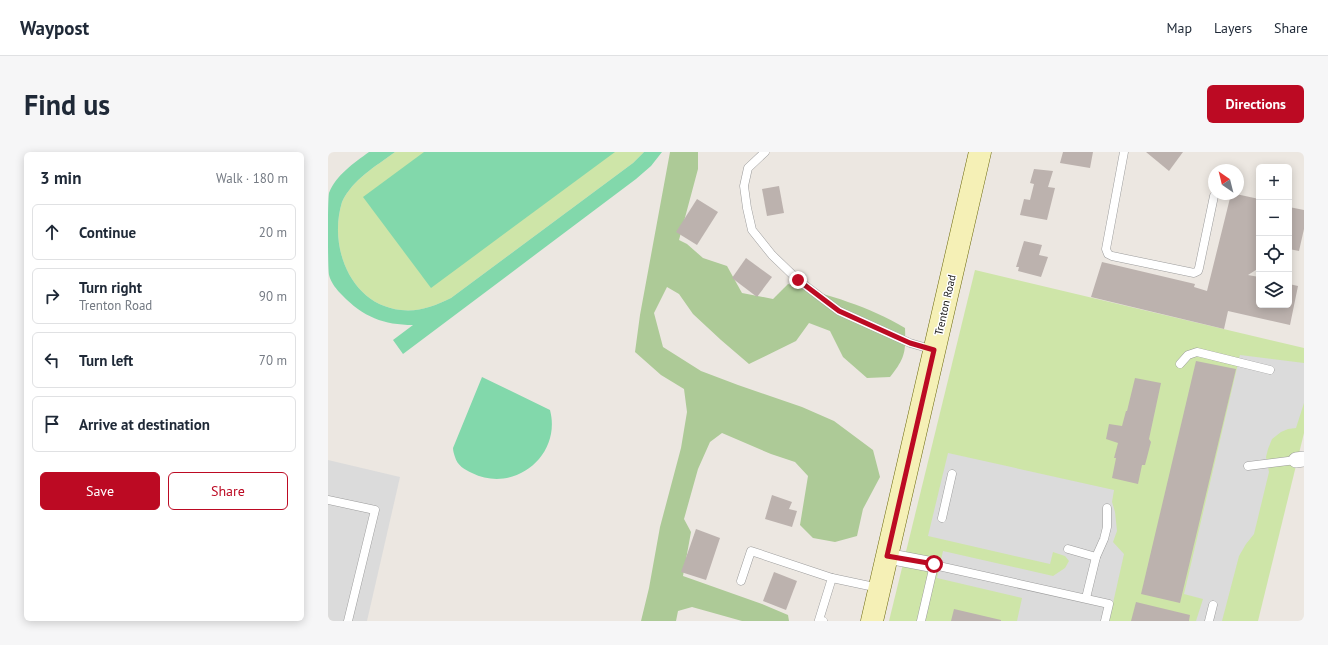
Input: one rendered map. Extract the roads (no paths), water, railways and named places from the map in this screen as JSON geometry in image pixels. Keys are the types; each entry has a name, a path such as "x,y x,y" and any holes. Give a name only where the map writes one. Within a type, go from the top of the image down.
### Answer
{"main road":[{"name":"Trenton Road","path":"872,621 980,152"}],"street":[{"path":"887,556 934,564"}],"lane":[{"path":"765,152 748,168 744,186 752,230 772,255 798,280 839,311 910,343 934,350"},
{"path":"1124,152 1106,249 1108,254 1194,273 1198,272 1213,200"},
{"path":"1180,364 1188,355 1197,352 1270,370"},
{"path":"1248,466 1300,460"},
{"path":"942,518 952,474"},
{"path":"328,500 375,510 348,621"},
{"path":"1086,598 1096,557 1104,539 1107,527 1107,508"},
{"path":"1068,549 1096,557"},
{"path":"741,581 751,551 832,578 880,588"},
{"path":"921,621 934,564 1109,604 1105,621"},
{"path":"824,621 819,620 832,578"},
{"path":"1209,621 1213,605"}]}
